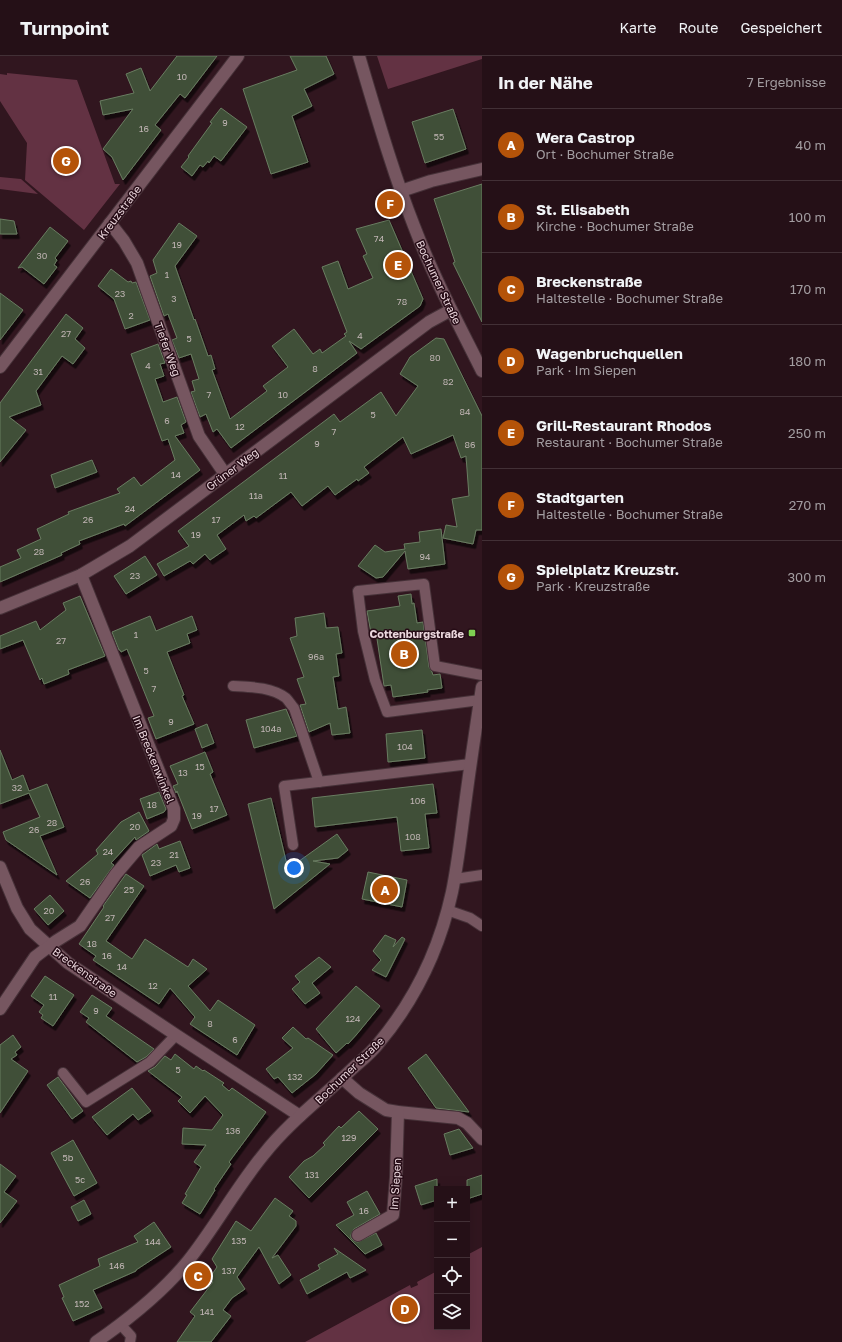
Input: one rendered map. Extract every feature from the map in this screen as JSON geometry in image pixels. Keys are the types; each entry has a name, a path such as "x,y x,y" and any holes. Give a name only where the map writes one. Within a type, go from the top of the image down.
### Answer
{"street":[{"name":"Kreuzstraße","path":"0,367 238,56"},
{"name":"Bochumer Straße","path":"359,56 401,191 420,240 451,310 482,371"},
{"path":"401,191 431,181 482,169"},
{"name":"Tiefer Weg","path":"110,224 124,241 137,263 199,436 225,474"},
{"name":"Grüner Weg","path":"0,608 82,575 130,546 429,322 451,310"},
{"name":"Im Breckenwinkel","path":"0,1009 35,957 80,926 116,874 139,847 171,826 175,814 82,575"},
{"name":"Bochumer Straße","path":"96,1342 121,1325 164,1286 187,1262 251,1170 271,1146 300,1116 377,1046 407,1004 426,969 447,910 455,879 470,764 480,715 482,687"},
{"name":"Breckenstraße","path":"0,867 16,908 30,929 68,963 300,1116"},
{"path":"342,1078 359,1093 386,1110 458,1118 467,1123 482,1139"},
{"name":"Im Siepen","path":"358,1235 393,1215 398,1112"}],"lane":[{"path":"480,700 387,712 375,680 363,631 358,591 424,584 435,666 482,675"},
{"path":"233,686 272,690 286,698 294,708 319,782"},
{"path":"293,845 284,786 470,764"},
{"path":"455,879 482,875"},
{"path":"447,910 470,918 482,926"},
{"path":"63,1073 86,1102 150,1062 176,1035"},
{"path":"121,1325 131,1336 130,1342"}],"shaded area":[{"path":"377,56 482,56 482,59 388,89"},
{"path":"7,73 77,80 115,184 120,184 84,230 25,180 27,143 0,101 0,74 7,75"},
{"path":"0,177 21,179 38,194 0,189"},
{"path":"482,1247 482,1342 305,1342 410,1285 411,1288 418,1285 417,1282 434,1273 434,1330 470,1330 470,1253"}],"building":[{"path":"177,56 217,56 185,98 180,94 155,125 161,130 123,180 112,157 103,149 133,109 103,115 100,101 134,93 126,74 141,68 150,91"},
{"path":"290,56 326,56 334,74 304,89 312,106 292,116 308,162 271,174 243,89 297,70"},
{"path":"221,108 247,127 221,161 214,156 209,163 208,161 203,167 200,165 192,176 181,167 212,123 210,122"},
{"path":"453,109 466,149 425,163 412,122"},
{"path":"482,184 482,322 453,263 455,262 434,199"},
{"path":"0,219 14,221 17,234 0,234"},
{"path":"389,220 423,299 420,306 361,349 349,341 357,353 231,448 217,429 213,432 206,414 200,417 191,392 195,391 192,381 199,379 191,354 179,358 172,340 177,338 168,314 164,316 150,276 157,273 153,260 179,223 197,236 175,266 208,356 211,355 215,369 212,370 230,419 267,391 263,386 288,367 272,346 294,329 313,354 320,349 322,353 346,336 344,334 347,332 322,267 338,261 348,289 373,278 363,256 367,254 356,229"},
{"path":"50,227 68,241 55,258 57,260 54,265 57,267 44,284 22,267 18,268"},
{"path":"111,269 128,282 136,282 150,320 125,329 114,299 98,286"},
{"path":"0,293 23,310 0,340"},
{"path":"66,314 83,328 75,339 85,348 73,364 62,356 36,391 41,405 9,417 26,430 0,462 0,403"},
{"path":"436,338 444,339 482,416 482,530 476,530 473,544 443,538 446,525 457,527 452,499 469,496 466,456 461,458 453,435 411,454 403,437 364,467 369,473 358,481 357,479 335,495 328,486 302,506 291,492 256,518 254,516 246,521 244,515 217,535 226,549 210,560 205,554 193,564 190,561 164,576 157,564 189,546 178,531 334,414 340,422 381,392 396,416 418,386 400,374 410,357"},
{"path":"158,344 165,363 160,364 164,376 155,379 163,402 177,397 186,422 181,425 184,433 175,436 200,470 125,526 124,524 79,541 80,544 61,553 62,555 0,582 0,567 21,558 17,550 41,539 37,529 69,514 68,512 120,493 117,489 134,477 141,486 175,460 168,439 162,441 131,354"},
{"path":"92,460 97,472 55,488 51,475"},
{"path":"441,529 445,564 408,569 405,551 383,577 376,578 358,566 375,545 385,552 405,549 404,544 420,542 419,532"},
{"path":"145,556 157,575 126,594 114,576"},
{"path":"411,594 417,623 423,622 429,667 433,675 440,674 442,688 427,690 428,692 393,697 391,685 384,686 376,632 371,633 367,611 400,606 398,596"},
{"path":"80,596 105,656 68,670 69,674 44,684 42,678 40,680 23,640 0,649 0,636 36,621 40,630 66,610 63,603"},
{"path":"324,613 326,628 338,627 342,653 336,654 339,676 333,677 338,709 346,707 350,733 332,735 330,723 309,732 300,705 306,704 297,679 304,677 290,638 297,636 295,618"},
{"path":"150,616 156,631 192,616 197,630 187,634 190,643 167,652 184,695 182,696 194,724 156,739 148,718 154,716 127,649 121,652 119,650 112,632"},
{"path":"286,709 297,736 254,748 246,720"},
{"path":"207,724 214,743 202,748 195,729"},
{"path":"422,730 425,758 388,762 386,734"},
{"path":"0,750 12,780 23,775 29,791 47,784 64,827 40,836 57,875 6,840 3,832 40,817 29,793 0,804"},
{"path":"205,752 213,772 210,774 227,815 192,829 177,791 176,793 173,786 178,784 170,766"},
{"path":"433,784 437,813 425,814 429,848 401,851 397,817 315,827 312,798"},
{"path":"159,792 166,809 164,812 147,819 140,799"},
{"path":"271,798 288,869 337,834 348,850 338,858 313,861 330,864 274,909 248,804"},
{"path":"139,812 149,831 136,840 135,837 111,863 114,865 90,898 66,881 98,854 96,850 121,822"},
{"path":"180,841 190,868 179,872 176,865 150,876 142,855 157,844 159,849"},
{"path":"368,872 407,880 402,907 362,899"},
{"path":"126,874 144,886 106,941 132,959 145,939 188,967 193,959 207,969 188,986 210,1011 218,1000 255,1025 237,1055 190,1024 195,1017 170,988 159,1004 93,960 96,956 79,944 104,907 103,906"},
{"path":"50,895 64,911 48,925 34,909"},
{"path":"385,935 396,940 393,947 402,937 405,939 386,977 372,970 381,960 373,951"},
{"path":"319,957 331,967 312,983 320,993 305,1004 292,989 300,982 295,976"},
{"path":"45,976 74,995 53,1026 41,1018 43,1015 39,1012 44,1005 31,996"},
{"path":"356,986 380,1006 348,1044 347,1043 336,1053 316,1029"},
{"path":"92,995 112,1008 106,1016 154,1049 146,1057 137,1062 86,1022 89,1018 80,1012"},
{"path":"293,1027 306,1039 308,1038 333,1055 316,1074 292,1093 278,1077 274,1079 266,1069 293,1048 282,1038"},
{"path":"13,1035 21,1047 15,1052 17,1055 11,1059 28,1071 0,1113 0,1045"},
{"path":"175,1054 194,1069 196,1066 203,1071 204,1070 224,1083 222,1085 229,1091 232,1088 266,1112 229,1162 231,1164 214,1189 215,1190 200,1214 182,1203 187,1195 185,1194 201,1167 194,1162 206,1145 182,1144 183,1128 212,1130 223,1115 205,1096 190,1113 178,1101 182,1097 148,1071 155,1067 165,1056 171,1060"},
{"path":"426,1054 469,1112 436,1108 408,1068"},
{"path":"58,1077 83,1111 72,1119 47,1085"},
{"path":"132,1088 151,1111 138,1120 133,1114 107,1135 92,1117"},
{"path":"359,1111 378,1129 309,1198 289,1177 304,1161 313,1156 325,1145 323,1143 339,1126 341,1128"},
{"path":"459,1129 473,1148 450,1155 444,1134"},
{"path":"73,1140 97,1183 74,1196 51,1153"},
{"path":"0,1164 16,1176 4,1192 17,1201 0,1223"},
{"path":"482,1175 482,1194 470,1198 470,1186 467,1186 467,1180"},
{"path":"437,1179 437,1186 434,1186 434,1201 421,1205 415,1186"},
{"path":"367,1191 380,1214 354,1229 351,1238 358,1242 376,1233 382,1245 365,1254 336,1225 354,1215 347,1202"},
{"path":"275,1198 293,1211 289,1216 296,1221 296,1226 272,1258 278,1255 291,1275 279,1284 259,1247 237,1277 245,1289 232,1298 223,1310 231,1316 211,1342 177,1342 195,1316 190,1312 213,1282 209,1279 217,1267 212,1259 236,1221 251,1231"},
{"path":"84,1200 91,1214 78,1221 71,1207"},
{"path":"154,1222 171,1247 136,1271 93,1290 102,1308 73,1321 62,1298 64,1297 59,1285 100,1266 98,1259 138,1242 134,1236"},
{"path":"334,1248 366,1270 350,1278 347,1272 307,1294 300,1280 320,1269 318,1265 338,1254"}],"place":[{"name":"Spielplatz Kreuzstr.","path":"66,161"},
{"name":"Stadtgarten","path":"390,204"},
{"name":"Grill-Restaurant Rhodos","path":"398,265"},
{"name":"Cottenburgstraße","path":"472,633"},
{"name":"St. Elisabeth","path":"404,654"},
{"name":"Wera Castrop","path":"385,890"},
{"name":"Breckenstraße","path":"198,1276"},
{"name":"Wagenbruchquellen","path":"405,1309"}]}
